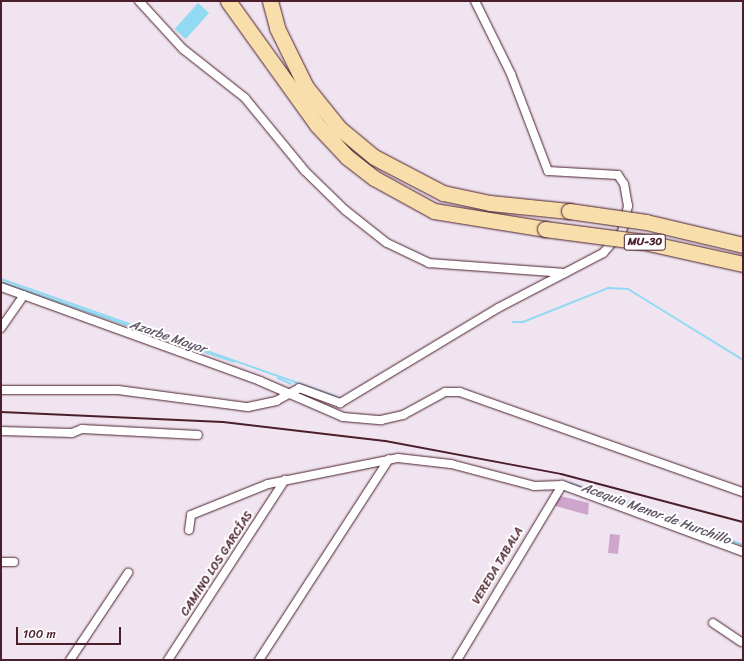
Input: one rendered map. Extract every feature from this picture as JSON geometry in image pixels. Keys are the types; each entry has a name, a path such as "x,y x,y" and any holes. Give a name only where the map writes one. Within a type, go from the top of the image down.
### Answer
{"highway":[{"name":"MU-30","path":"228,1 317,125 363,170 403,197 434,210 524,226 644,242 743,264"},
{"name":"MU-30","path":"270,1 277,28 299,76 348,137 384,164 430,188 512,205 569,211 646,222 743,245"}],"street":[{"path":"139,1 183,50 245,98 305,171 345,210 386,243 429,263 566,273"},
{"path":"1,390 118,390 248,408 292,394 299,388 340,403 498,308 594,259 614,242 622,232 628,195 618,176 548,171 511,74 475,1"},
{"path":"1,287 292,394 343,416 381,420 403,415 446,392 460,392 743,492"},
{"path":"1,328 24,295"},
{"path":"1,432 72,433 82,429 198,435"},
{"path":"259,660 389,460"},
{"path":"190,530 191,515 285,480 389,460 451,464 534,486 562,485 743,552"},
{"name":"CAMINO LOS GARCÍAS","path":"168,660 285,480"},
{"name":"VEREDA TABALA","path":"457,660 562,485"},
{"path":"1,562 14,562"},
{"path":"70,660 128,573"},
{"path":"713,623 741,642"}],"water":[{"path":"198,3 209,13 186,39 175,29"}],"building":[{"path":"556,495 589,503 588,515 552,505"},
{"path":"610,534 620,535 618,554 608,553"}],"waterway":[{"name":"Acequia Menor de Hurchillo","path":"1,279 336,396"},
{"name":"Acequia Menor de Hurchillo","path":"1,282 234,362"},
{"path":"513,322 523,322 608,288 628,289 743,360"},
{"name":"Acequia Menor de Hurchillo","path":"278,378 291,384"},
{"name":"Acequia Menor de Hurchillo","path":"570,483 743,545"},
{"name":"Acequia Menor de Hurchillo","path":"619,498 633,504"}],"railway":[{"path":"1,412 223,422 385,441 561,474 743,522"}],"water label":[{"name":"Azarbe Mayor","path":"168,337"}]}
